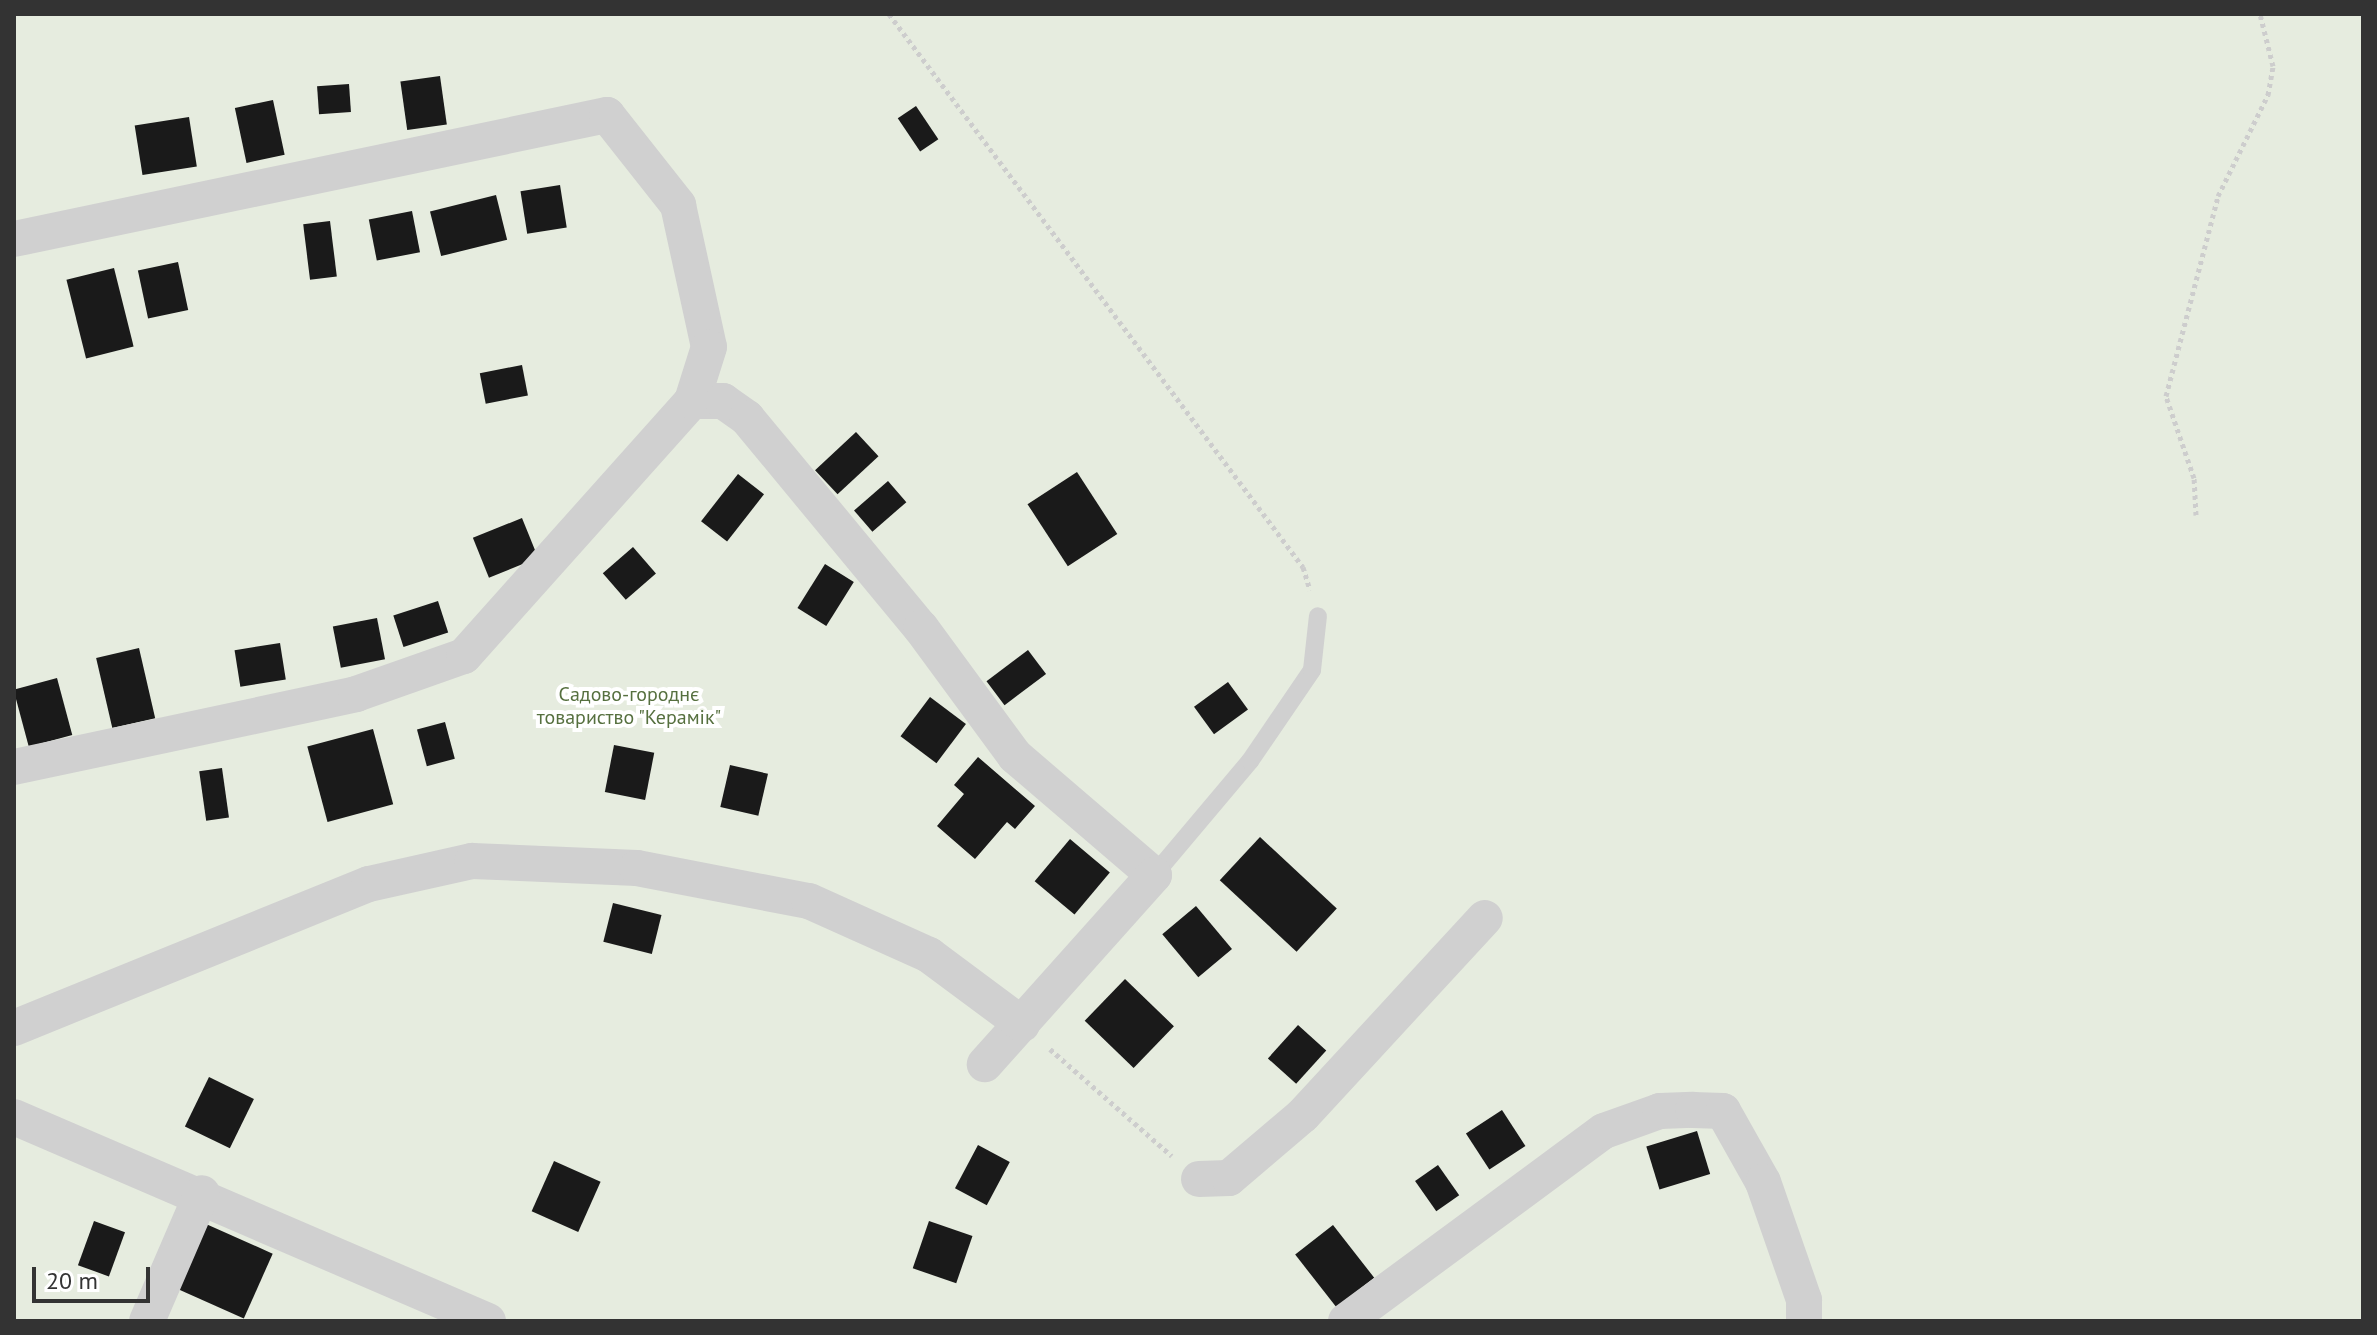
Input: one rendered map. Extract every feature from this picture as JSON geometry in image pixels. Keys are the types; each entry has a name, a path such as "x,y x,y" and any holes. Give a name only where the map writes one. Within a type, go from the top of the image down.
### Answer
{"street":[{"path":"14,239 607,115 678,205 709,347 692,401 464,656 356,694 14,767"},
{"path":"692,401 723,401 747,418 921,628 1015,756 1154,875 985,1064"},
{"path":"14,1028 369,884 472,861 637,868 809,901 929,955 1022,1024"},
{"path":"1199,1179 1229,1178 1303,1115 1485,918"},
{"path":"1346,1321 1604,1131 1660,1111 1693,1110 1723,1111 1763,1182 1804,1300 1804,1321"},
{"path":"14,1117 202,1193 488,1321"},
{"path":"147,1321 202,1193"}],"lane":[{"path":"1154,875 1250,761 1312,670 1318,616"}],"path":[{"path":"889,14 1303,567 1318,616"},
{"path":"2196,515 2194,478 2166,396 2218,196 2268,95 2273,66 2260,14"},
{"path":"1022,1024 1199,1179"}],"green space":[{"name":"Садово-городнє товариство \"Керамік\"","path":"14,14 2363,14 2363,1321 14,1321"}],"building":[{"path":"440,76 447,125 407,130 400,82"},
{"path":"349,84 351,112 319,114 317,86"},
{"path":"273,100 285,155 246,163 235,108"},
{"path":"916,106 938,139 920,151 898,118"},
{"path":"189,117 197,166 142,175 135,126"},
{"path":"560,185 567,227 527,234 520,191"},
{"path":"496,195 507,240 441,256 430,211"},
{"path":"412,211 420,252 377,261 369,219"},
{"path":"330,221 337,277 310,280 303,224"},
{"path":"178,262 188,310 148,318 138,271"},
{"path":"114,268 134,347 86,358 66,280"},
{"path":"522,365 528,395 486,404 480,373"},
{"path":"856,432 879,456 838,494 815,470"},
{"path":"1077,472 1117,534 1068,566 1028,504"},
{"path":"738,474 764,494 727,542 701,521"},
{"path":"888,481 906,502 872,532 854,511"},
{"path":"522,518 538,558 489,578 473,538"},
{"path":"633,547 656,573 626,600 603,573"},
{"path":"825,564 854,582 826,626 797,608"},
{"path":"438,601 448,632 403,647 393,616"},
{"path":"377,618 385,659 341,668 333,627"},
{"path":"280,643 286,680 240,687 235,650"},
{"path":"139,648 155,718 112,728 96,658"},
{"path":"1028,650 1046,674 1005,705 986,681"},
{"path":"57,678 72,735 29,747 14,690"},
{"path":"1228,682 1248,710 1214,734 1194,707"},
{"path":"930,697 966,724 936,763 901,736"},
{"path":"445,722 455,759 427,766 417,730"},
{"path":"373,729 393,804 328,822 307,747"},
{"path":"614,745 654,753 645,800 605,792"},
{"path":"978,757 1035,806 1015,829 1007,822 975,859 937,826 964,794 954,785"},
{"path":"730,765 768,774 758,816 720,807"},
{"path":"222,768 229,818 206,821 199,771"},
{"path":"1260,837 1337,909 1297,952 1220,880"},
{"path":"1070,839 1110,872 1074,915 1035,881"},
{"path":"613,903 662,915 652,954 603,942"},
{"path":"1196,906 1232,949 1198,977 1162,934"},
{"path":"1125,979 1174,1026 1134,1068 1085,1021"},
{"path":"1298,1025 1326,1050 1296,1084 1268,1058"},
{"path":"209,1077 254,1099 230,1148 185,1126"},
{"path":"1502,1110 1525,1146 1489,1169 1466,1133"},
{"path":"1697,1131 1710,1174 1659,1190 1646,1146"},
{"path":"978,1145 1010,1162 987,1205 955,1188"},
{"path":"554,1161 601,1182 578,1232 532,1211"},
{"path":"1438,1165 1459,1195 1436,1211 1415,1181"},
{"path":"94,1221 125,1232 109,1276 78,1265"},
{"path":"929,1221 972,1236 956,1283 913,1268"},
{"path":"206,1224 273,1254 244,1319 177,1289"},
{"path":"1333,1225 1374,1278 1336,1307 1295,1255"}]}
